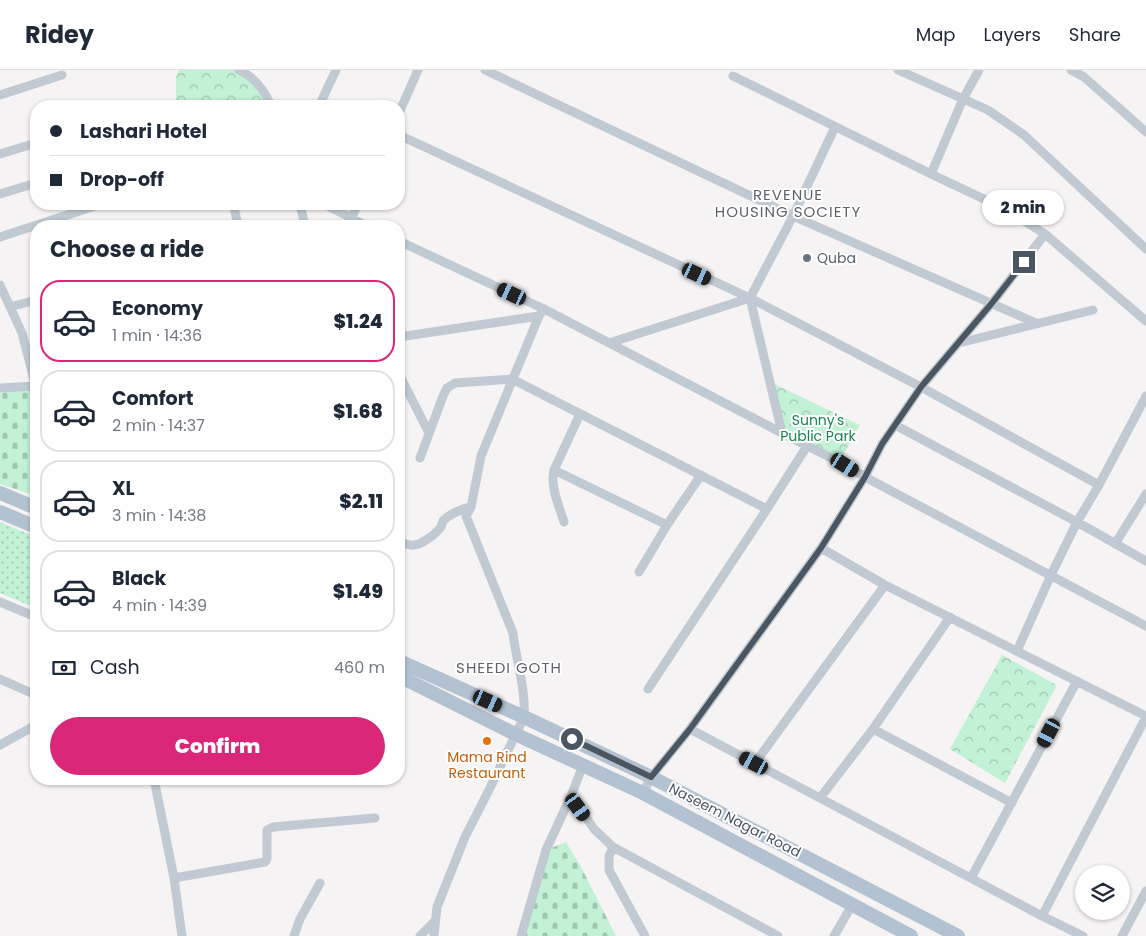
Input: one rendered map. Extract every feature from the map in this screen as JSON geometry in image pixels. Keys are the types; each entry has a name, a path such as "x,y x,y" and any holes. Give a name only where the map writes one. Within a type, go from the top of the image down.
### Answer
{"main road":[{"path":"0,492 30,505"},
{"path":"0,512 30,524"},
{"name":"Naseem Nagar Road","path":"405,664 651,777 958,936"},
{"name":"Naseem Nagar Road","path":"405,679 515,734 642,793 911,936"}],"street":[{"path":"323,100 336,70"},
{"path":"405,100 418,70"},
{"path":"486,70 793,216 1036,323"},
{"path":"898,70 988,110 1024,135 1146,249"},
{"path":"931,174 963,99 979,70"},
{"path":"1071,70 1084,77 1146,132"},
{"path":"242,71 258,84 269,100"},
{"path":"0,95 62,75"},
{"path":"733,76 1003,208 1046,234 1146,322"},
{"path":"782,434 750,298 793,216 835,127"},
{"path":"405,138 750,298 921,387 1099,485"},
{"path":"0,154 30,145"},
{"path":"0,194 30,185"},
{"path":"50,220 82,210"},
{"path":"335,210 351,219 355,210"},
{"path":"0,236 30,226"},
{"path":"642,793 651,777 690,729 821,548 865,477 882,444 921,387 992,303 1046,234"},
{"path":"405,244 541,312 609,343 845,465 1146,626"},
{"path":"0,285 22,332 30,363"},
{"path":"609,343 750,298"},
{"path":"10,307 30,302"},
{"path":"959,343 1093,310"},
{"path":"405,336 541,312"},
{"path":"434,936 437,907 465,837 524,717 523,691 512,633 466,516 471,507 481,456 541,312"},
{"path":"420,458 447,388 455,383 512,379 767,509"},
{"path":"0,388 30,386"},
{"path":"405,386 429,433"},
{"path":"1017,651 1077,522 1143,410 1146,396"},
{"path":"564,522 553,476 580,414"},
{"path":"895,425 1146,561"},
{"path":"648,689 807,446"},
{"path":"554,470 667,525"},
{"path":"638,572 700,475"},
{"path":"1115,544 1146,494"},
{"path":"405,544 414,545 423,541 440,528 444,520 460,510 471,507"},
{"path":"821,548 884,585 1146,717 1042,916"},
{"path":"754,763 884,585"},
{"path":"0,602 30,614"},
{"path":"820,798 873,729 950,618"},
{"path":"0,679 30,692"},
{"path":"971,878 1077,681"},
{"path":"0,745 30,728"},
{"path":"690,729 1083,936"},
{"path":"873,729 1012,803"},
{"path":"520,936 546,850 583,765"},
{"path":"155,785 174,878 182,936"},
{"path":"570,796 594,829 613,846 778,936"},
{"path":"174,878 265,862 267,859 267,830 273,827 375,818"},
{"path":"613,846 609,856 609,870 644,934 652,936"},
{"path":"294,936 300,919 320,884"},
{"path":"1122,936 1146,891"},
{"path":"834,936 852,905"},
{"path":"420,936 435,921"}],"green space":[{"path":"179,70 239,70 244,72 266,100 176,100 176,76"},
{"name":"Sunny's Public Park","path":"770,382 860,425 839,462 782,433"},
{"path":"30,388 30,494 0,484 0,391"},
{"path":"0,522 30,534 30,606 0,593"},
{"path":"1002,655 1057,685 1005,783 950,749"},
{"path":"566,842 581,867 616,936 521,936 546,850"}],"place":[{"name":"Quba","path":"807,258"},
{"name":"Mama Rind Restaurant","path":"487,741"}],"district":[{"name":"REVENUE HOUSING SOCIETY","path":"788,202"},
{"name":"SHEEDI GOTH","path":"509,667"}],"route":[{"path":"572,739 651,777 690,729 821,548 865,477 882,444 921,387 1024,262"}]}
